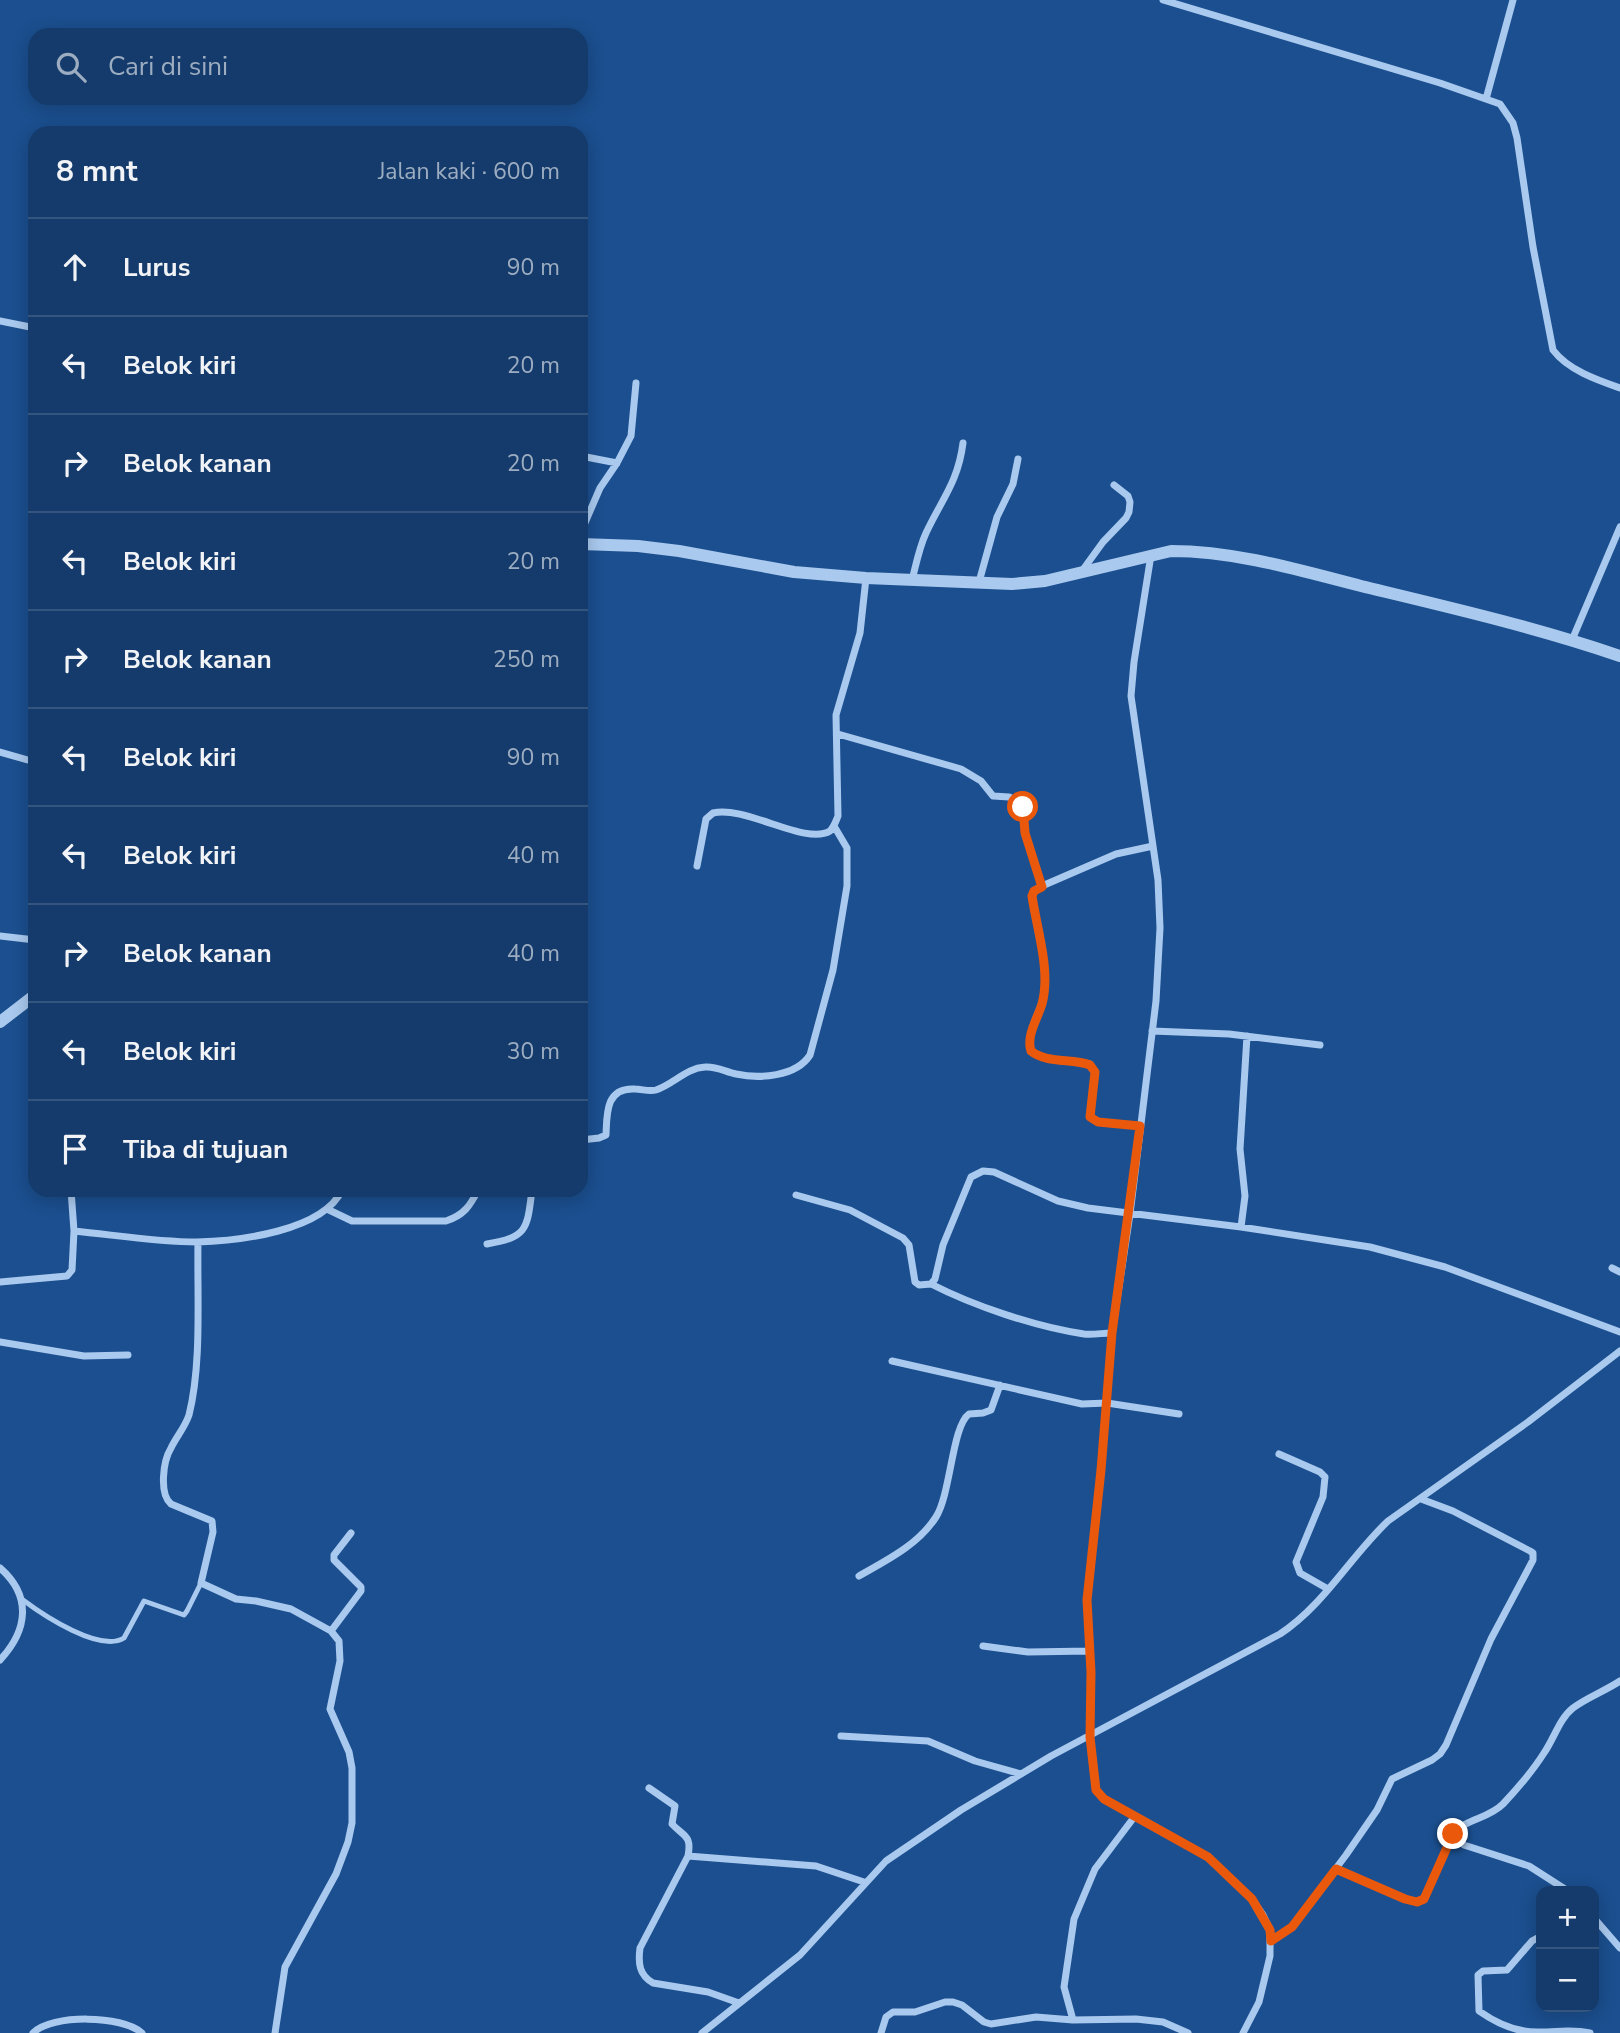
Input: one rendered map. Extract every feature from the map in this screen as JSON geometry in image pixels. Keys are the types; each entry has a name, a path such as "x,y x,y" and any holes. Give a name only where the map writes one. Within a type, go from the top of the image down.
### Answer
{"street":[{"path":"1163,0 1440,83 1500,104 1507,112 1517,138 1533,247 1553,350 1560,360 1620,388"},
{"path":"1486,99 1513,0"},
{"path":"0,321 28,327"},
{"path":"588,516 600,488 631,436 636,383"},
{"path":"912,580 927,532 952,486 963,443"},
{"path":"588,457 617,463"},
{"path":"979,582 997,517 1013,484 1018,459"},
{"path":"1082,571 1129,512 1128,496 1114,485"},
{"path":"1572,640 1620,527"},
{"path":"588,544 638,546 794,572 1012,584 1045,581 1151,555 1186,551 1248,559 1572,640 1620,656"},
{"path":"1151,555 1131,696 1158,880 1160,928 1152,1031 1130,1214 1112,1333 1096,1527 1087,1600 1090,1737 1096,1790 1104,1799 1208,1857 1252,1899 1270,1930 1271,1941 1258,2002 1243,2033"},
{"path":"697,866 706,819 713,813 734,812 808,834 829,831 834,826 838,816 837,708 860,633 866,578"},
{"path":"838,734 961,769 981,780 993,796 1009,797 1021,803 1025,833 1042,887"},
{"path":"0,752 28,760"},
{"path":"588,1139 606,1135 607,1108 624,1089 658,1089 690,1070 704,1067 751,1076 783,1073 799,1068 806,1062 833,970 847,886 847,849 834,826"},
{"path":"1140,1126 1098,1122 1090,1117 1095,1072 1090,1065 1048,1059 1031,1051 1031,1035 1044,992 1032,896 1034,891 1042,887 1116,854 1153,846"},
{"path":"0,936 28,939"},
{"path":"0,1022 28,1000"},
{"path":"1152,1031 1247,1036 1320,1045"},
{"path":"1241,1227 1245,1196 1240,1149 1247,1036"},
{"path":"931,1284 935,1279 943,1245 971,1177 983,1171 994,1172 1058,1201 1130,1214 1346,1242 1445,1267 1620,1332"},
{"path":"796,1195 850,1210 904,1238 909,1245 915,1282 919,1285 931,1284 955,1297 1054,1327 1087,1335 1112,1333"},
{"path":"0,1283 67,1276 72,1270 74,1231 72,1197"},
{"path":"74,1231 198,1242 219,1241 299,1226 329,1210 337,1197"},
{"path":"329,1210 352,1222 446,1221 459,1217 474,1197"},
{"path":"487,1244 512,1240 521,1233 528,1219 531,1197"},
{"path":"198,1242 194,1395 187,1421 166,1458 164,1493 171,1504 212,1521 213,1532 201,1583 236,1599 265,1602 292,1609 331,1630 339,1641 340,1661 330,1709 349,1752 352,1768 352,1822 348,1842 336,1874 285,1967 275,2033"},
{"path":"1612,1268 1620,1272"},
{"path":"0,1342 84,1356 128,1355"},
{"path":"702,2033 800,1955 886,1861 961,1810 1021,1774 1300,1621 1388,1521 1528,1422 1620,1351"},
{"path":"892,1361 1082,1404 1107,1403 1179,1414"},
{"path":"859,1576 897,1555 917,1539 937,1516 948,1488 960,1424 969,1414 991,1410 1000,1385"},
{"path":"1279,1454 1320,1472 1325,1477 1323,1497 1296,1562 1296,1569 1328,1589"},
{"path":"1271,1941 1292,1927 1336,1869 1377,1810 1392,1779 1440,1754 1490,1639 1533,1560 1533,1553 1530,1551 1453,1511 1421,1499"},
{"path":"331,1630 361,1591 361,1587 334,1560 334,1556 351,1533"},
{"path":"0,1567 15,1582 23,1600 17,1637 0,1660"},
{"path":"983,1646 1028,1652 1090,1651"},
{"path":"1336,1869 1405,1899 1417,1902 1424,1899 1429,1893 1453,1834 1460,1825 1490,1814 1500,1807 1525,1780 1572,1709 1620,1681"},
{"path":"841,1736 928,1741 975,1760 1021,1774"},
{"path":"649,1787 675,1806 672,1824 689,1840 688,1856 640,1948 640,1969 653,1983 708,1992 739,2003"},
{"path":"1073,2020 1064,1987 1074,1919 1095,1869 1135,1816"},
{"path":"1453,1834 1464,1845 1529,1866 1560,1886"},
{"path":"688,1856 816,1866 864,1882"},
{"path":"1599,1924 1620,1948"},
{"path":"1536,1939 1507,1970 1483,1970 1478,1975 1479,2011 1493,2022 1529,2032 1567,2029 1590,2033"},
{"path":"881,2033 886,2017 893,2012 915,2012 945,2002 962,2005 984,2022 991,2024 1036,2017 1156,2020 1188,2033"},
{"path":"33,2033 37,2028 58,2022 95,2019 142,2033"}],"lane":[{"path":"23,1600 56,1623 99,1640 118,1642 124,1638 141,1604 148,1601 184,1615 201,1583"}],"route":[{"path":"1023,807 1025,833 1042,887 1034,891 1032,896 1044,992 1031,1035 1031,1051 1048,1059 1084,1062 1093,1067 1095,1072 1090,1117 1098,1122 1140,1126 1130,1214 1116,1294 1096,1527 1088,1580 1090,1737 1096,1790 1104,1799 1208,1857 1252,1899 1270,1930 1271,1941 1292,1927 1336,1869 1405,1899 1417,1902 1424,1899 1429,1893 1453,1834"}]}
